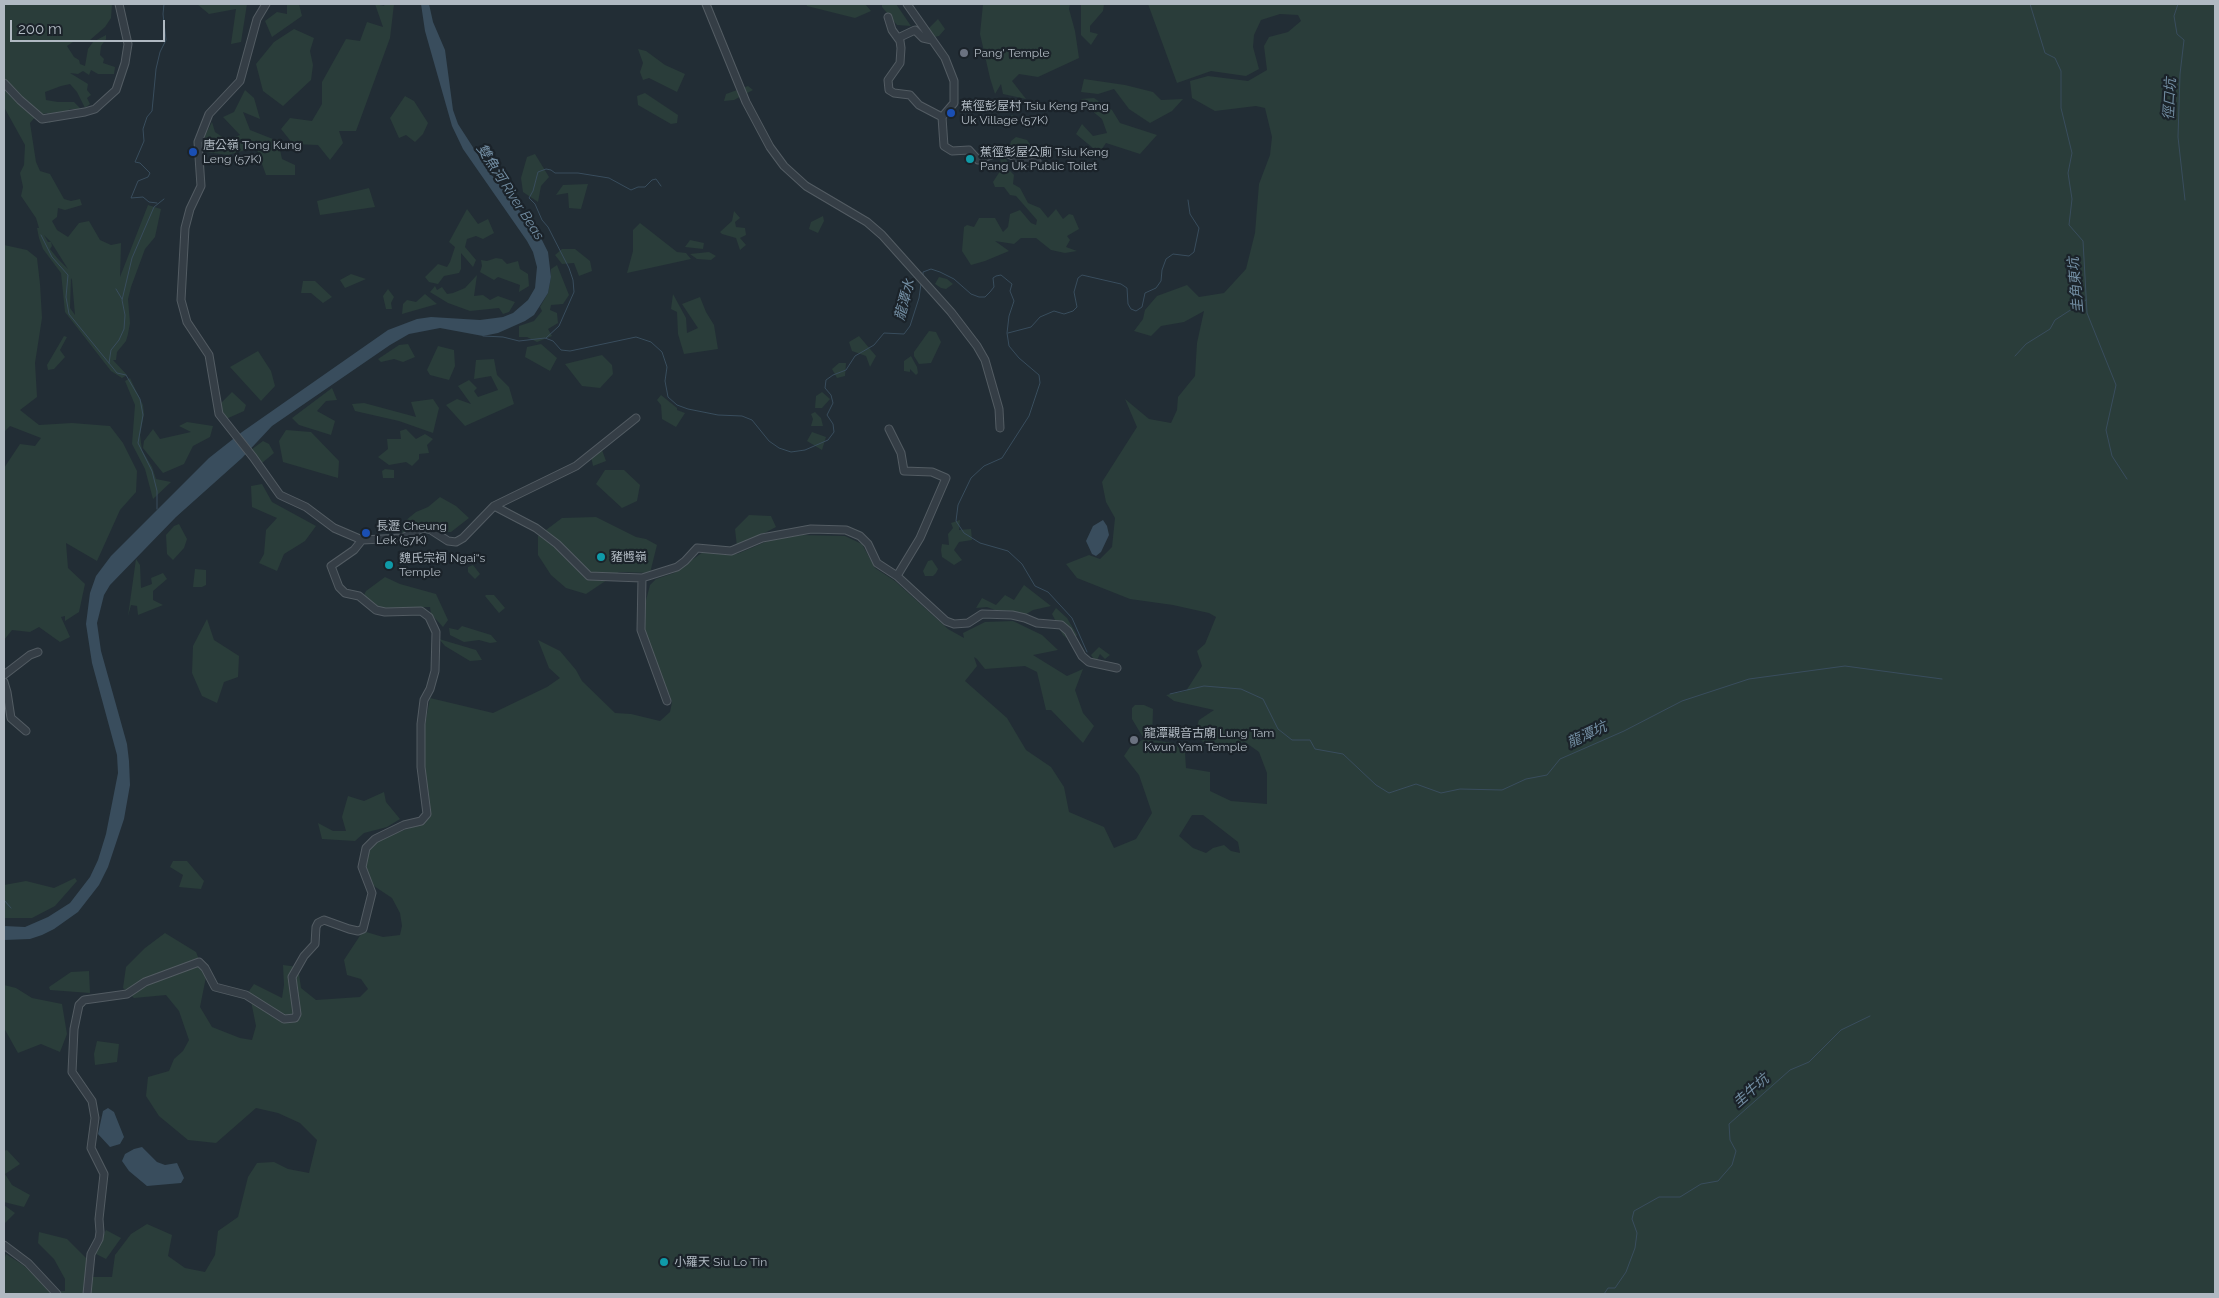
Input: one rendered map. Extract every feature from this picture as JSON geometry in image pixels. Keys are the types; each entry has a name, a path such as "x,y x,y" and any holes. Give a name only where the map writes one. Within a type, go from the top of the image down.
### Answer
{"street":[{"path":"4,83 42,119 95,109 116,90 125,63 128,44 119,4"},
{"path":"266,4 257,19 240,81 205,120 197,149 201,186 190,209 185,228 181,290 182,308 187,322 209,355 219,414 280,495 290,502 306,507 334,528 362,540 402,538 423,528 431,530 448,541 456,542 463,538 494,506 576,466 636,418"},
{"path":"706,4 746,102 770,147 784,166 806,186 867,222 916,271 965,329 985,360 999,409 1000,428"},
{"path":"906,4 945,58 954,81 955,95 951,107 942,117 944,146 948,150 969,150 978,160 1000,151 1030,163 1037,161"},
{"path":"888,17 892,30 898,38 901,56 900,63 888,80 889,90 894,93 910,95 918,105 942,117"},
{"path":"898,38 915,30 923,38 932,40"},
{"path":"889,429 901,453 904,471 932,472 946,478 920,538 897,576"},
{"path":"494,506 536,528 557,544 589,576 642,578 677,566 685,561 697,548 731,551 762,538 811,529 846,530 860,536 868,544 877,563 897,576 946,621 954,624 968,623 982,614 1012,615 1037,623 1061,625 1068,631 1082,656 1089,662 1116,668"},
{"path":"87,1294 91,1254 99,1239 100,1232 99,1219 104,1174 100,1162 91,1151 95,1118 92,1101 72,1072 74,1029 78,1005 84,1000 127,994 145,982 199,962 205,968 215,987 246,995 284,1019 293,1019 297,1014 292,977 304,956 316,944 316,927 318,923 324,920 348,929 358,931 362,928 372,893 362,867 366,848 375,839 404,825 419,822 427,814 421,767 420,724 424,700 430,689 435,672 436,632 429,617 421,612 376,610 359,596 345,594 339,587 331,566 354,550 362,540"},
{"path":"642,578 641,630 667,701"},
{"path":"4,675 30,655 38,652"},
{"path":"4,682 8,692 11,718 26,731"},
{"path":"4,1245 28,1263 57,1294"}],"green space":[{"path":"4,4 112,4 111,18 105,27 90,40 73,42 67,46 74,57 79,60 80,64 85,66 88,49 93,42 106,35 106,39 101,46 100,55 104,59 103,63 115,67 114,74 98,74 91,70 89,75 83,71 78,74 70,73 88,84 87,90 91,95 87,98 90,104 85,108 77,92 70,84 61,86 45,92 46,100 74,102 81,109 70,109 57,120 49,123 47,113 36,116 30,123 36,162 40,171 50,174 64,199 71,201 80,199 82,205 65,210 58,208 57,217 52,221 57,230 68,237 79,223 89,221 100,240 111,245 121,243 120,277 148,205 161,209 155,237 145,249 131,287 128,299 130,323 126,341 117,352 116,360 113,360 127,375 122,378 111,371 65,312 61,273 43,249 36,218 21,196 23,187 20,173 24,165 25,145 4,107","holes":["51,242 68,269 50,249 52,246","71,278 75,315 70,308"]},
{"path":"197,4 247,4 241,42 231,44 236,9 209,14"},
{"path":"287,4 299,4 302,16 272,37 265,21 277,12 287,14"},
{"path":"375,4 384,6 385,4 394,4 390,38 356,131 339,131 343,143 330,160 318,145 293,144 281,129 290,118 312,121 322,104 322,82 346,39 360,41 367,22 383,27"},
{"path":"806,4 865,4 871,11 855,18 807,6"},
{"path":"882,4 896,4 911,26 897,25 882,7"},
{"path":"983,4 1070,4 1069,9 1079,58 1038,77 1019,74 1012,81 1026,99 1003,94 1001,84 995,94 980,34"},
{"path":"1081,4 1104,4 1103,11 1090,26 1090,32 1098,34 1091,45 1081,35"},
{"path":"1148,4 2215,4 2215,1294 4,1294 4,1260 6,1254 23,1265 53,1292 65,1291 65,1279 54,1259 38,1243 39,1232 67,1239 86,1258 91,1277 112,1277 115,1255 131,1234 147,1224 172,1235 168,1256 185,1268 205,1272 215,1255 218,1231 238,1217 248,1177 257,1163 274,1162 288,1169 309,1173 317,1140 300,1123 278,1113 256,1108 216,1143 188,1140 159,1116 146,1096 148,1077 169,1071 174,1059 183,1051 189,1040 179,1011 166,995 134,998 123,988 126,967 145,948 165,933 196,952 206,977 200,1007 212,1027 240,1038 252,1040 256,1026 249,991 254,984 282,998 284,985 283,965 298,967 301,988 316,1000 360,997 368,989 361,979 347,975 344,960 363,931 383,937 400,935 402,926 400,913 392,898 371,884 362,867 368,847 382,838 424,823 428,818 430,812 424,783 423,735 430,698 493,713 547,687 560,678 549,668 538,640 560,651 576,670 582,681 615,713 631,714 660,721 670,712 672,702 644,631 644,608 650,585 656,579 674,573 703,552 737,554 770,540 801,535 845,536 862,544 875,568 895,581 948,629 964,638 963,633 985,622 1013,621 1042,635 1058,650 1033,655 1067,676 1083,669 1075,690 1083,713 1094,726 1083,743 1051,710 1046,710 1037,672 1025,666 985,669 974,657 977,666 965,681 1007,718 1026,750 1051,767 1064,787 1069,812 1104,827 1114,848 1136,839 1152,813 1139,775 1124,756 1130,747 1144,739 1132,719 1132,708 1135,705 1144,705 1153,709 1152,740 1174,743 1185,753 1186,768 1210,772 1210,791 1231,801 1267,804 1267,773 1259,752 1245,742 1212,749 1194,735 1199,720 1214,710 1174,701 1166,695 1186,691 1202,666 1197,651 1205,644 1216,617 1209,613 1173,605 1130,599 1077,578 1066,564 1089,555 1100,559 1112,547 1115,518 1106,502 1102,482 1137,427 1125,399 1149,419 1171,423 1177,410 1178,397 1195,376 1197,343 1204,311 1184,322 1161,326 1151,336 1134,331 1143,319 1145,310 1157,296 1187,285 1199,297 1224,293 1246,269 1255,233 1259,184 1270,155 1272,137 1265,108 1256,106 1215,111 1192,98 1190,81 1208,76 1248,81 1267,70 1264,46 1269,37 1288,32 1301,21 1298,15 1280,14 1261,20 1254,35 1253,47 1259,69 1246,76 1211,71 1177,83","holes":["1192,815 1203,815 1238,842 1240,853 1231,851 1224,845 1213,848 1206,853 1193,848 1179,836"]},
{"path":"938,19 945,29 939,36 934,37 923,34"},
{"path":"294,29 314,38 310,51 313,65 311,80 283,106 263,91 256,64 274,42"},
{"path":"638,49 646,51 665,65 685,74 677,92 649,78 643,80 640,72 643,63"},
{"path":"1084,79 1125,85 1153,92 1161,100 1183,99 1172,111 1150,123 1129,109 1114,89 1098,94 1081,92"},
{"path":"748,86 753,90 734,100 724,101 726,94"},
{"path":"245,90 254,98 260,119 243,112 250,130 278,141 282,159 295,165 295,175 266,175 256,147 228,155 206,152 199,147 212,122 215,132 227,140 240,135 223,117 234,112"},
{"path":"645,93 678,115 677,123 671,124 638,105 637,96"},
{"path":"405,96 414,101 428,123 423,134 415,142 406,135 399,138 390,118"},
{"path":"1094,98 1112,110 1120,123 1157,135 1140,154 1106,143 1099,153 1076,134 1082,124 1093,136 1107,133 1102,119 1086,106 1081,99"},
{"path":"1012,115 1017,118 1017,124 1005,127 1004,121"},
{"path":"1016,137 1027,140 1036,153 1029,161 1014,154 1009,149 1011,141"},
{"path":"535,154 549,177 541,186 538,202 523,192 521,178 527,157"},
{"path":"1004,157 1010,164 1010,171 1014,175 1013,184 1020,188 1028,203 1040,208 1048,218 1056,209 1063,219 1069,214 1073,215 1079,229 1067,236 1070,240 1066,247 1077,251 1065,253 1051,250 1036,238 1021,238 1014,244 995,241 1009,251 971,265 962,251 964,227 967,225 974,227 979,218 995,218 1003,232 1008,227 1010,214 1020,210 1031,223 1036,225 1037,220 1016,196 1010,195 1004,187 995,187 993,182 1002,168 1000,159"},
{"path":"588,184 581,209 569,208 568,193 556,195 563,185"},
{"path":"369,188 375,207 320,215 317,201"},
{"path":"467,209 478,224 488,219 494,233 483,239 476,236 467,239 465,247 476,260 473,267 461,253 461,269 459,273 444,276 438,284 429,282 425,277 438,264 447,267 450,262 455,247 449,242"},
{"path":"734,211 740,218 735,222 736,227 745,228 746,235 740,238 746,245 740,250 736,238 720,232 732,221"},
{"path":"823,216 824,221 818,233 809,229 811,222"},
{"path":"640,223 677,252 686,253 691,259 627,273 633,251 633,230"},
{"path":"690,240 704,243 703,249 685,247"},
{"path":"4,245 27,250 37,258 40,284 42,318 35,363 37,397 20,410 39,425 72,423 110,426 123,443 137,471 136,492 120,510 97,561 66,543 68,568 85,584 79,612 65,621 65,616 61,617 70,637 60,642 39,627 30,632 12,630 4,640 4,468 20,444 35,446 41,438 10,426 4,432"},
{"path":"562,249 575,249 590,261 592,271 579,276 574,263 562,264 555,255"},
{"path":"709,252 716,256 711,260 697,259 690,254"},
{"path":"496,258 502,259 507,264 518,261 520,269 528,274 529,286 519,292 520,285 498,277 494,280 480,272 481,260 487,261"},
{"path":"557,265 569,295 563,304 551,305 550,310 557,313 558,323 548,329 552,336 537,342 527,337 519,337 519,326 534,321 542,311 540,307 548,293 551,269"},
{"path":"351,274 366,279 345,288 340,280"},
{"path":"477,275 474,296 483,295 490,300 498,296 515,302 509,312 503,314 499,308 470,311 448,303 430,292 435,286 437,290 442,287 447,294 453,293 465,288"},
{"path":"939,277 947,279 953,284 946,289 941,288 935,284"},
{"path":"303,281 315,281 332,297 323,303 311,293 301,293"},
{"path":"388,289 394,297 391,303 392,309 386,309 383,296"},
{"path":"425,294 437,304 402,314 403,304 407,300 416,302"},
{"path":"673,294 686,318 687,333 698,328 682,304 700,297 714,325 718,349 684,354 678,334 677,312 671,309"},
{"path":"929,331 936,332 941,342 931,363 919,364 914,356 914,352"},
{"path":"64,336 67,337 60,350 65,357 54,369 48,370 47,365"},
{"path":"859,336 876,356 870,367 866,356 852,351 849,342"},
{"path":"408,344 415,357 403,362 394,359 381,362 378,359 399,345"},
{"path":"541,344 557,358 550,371 525,357 527,347"},
{"path":"438,346 454,350 455,366 449,380 430,375 427,370"},
{"path":"258,351 271,371 275,386 261,401 230,367"},
{"path":"602,355 612,365 613,374 600,388 582,386 565,364"},
{"path":"911,356 917,367 918,373 916,375 910,369 910,372 904,371 904,361"},
{"path":"494,359 497,375 509,387 514,404 465,426 446,405 457,399 471,404 458,386 469,380 477,388 474,391 478,397 498,390 491,376 474,379 476,360"},
{"path":"839,363 846,363 845,376 837,378 832,369"},
{"path":"130,378 143,405 144,414 140,435 142,450 152,467 156,479 171,482 153,499 145,469 132,444 135,405 125,381"},
{"path":"332,388 337,400 326,401 317,411 335,421 331,435 299,425 292,418"},
{"path":"232,392 246,405 244,411 226,419 217,407"},
{"path":"822,392 830,399 822,408 815,408 816,396"},
{"path":"661,395 677,410 685,413 676,427 662,419 661,405 657,400"},
{"path":"433,399 439,408 433,433 399,421 355,411 352,404 364,403 416,417 411,402"},
{"path":"815,412 821,418 823,426 811,426 813,419 811,414"},
{"path":"187,422 213,426 210,437 193,446 184,464 163,473 143,448 144,441 153,429 160,439 191,432 179,426"},
{"path":"406,429 416,439 425,434 433,439 427,445 429,453 419,454 419,459 412,466 406,462 389,465 378,457 388,449 387,439 401,439 400,431"},
{"path":"286,430 311,432 339,461 338,478 283,462 279,441"},
{"path":"812,432 826,437 822,450 807,441"},
{"path":"263,441 269,444 274,453 262,463 251,450"},
{"path":"602,450 606,461 593,466 591,456"},
{"path":"385,469 394,470 394,478 383,478 382,471"},
{"path":"605,470 624,470 640,485 637,501 622,508 596,484"},
{"path":"262,484 272,502 316,526 305,541 284,554 277,571 259,563 264,554 266,530 277,518 252,507 251,486"},
{"path":"440,497 456,506 469,518 451,532 443,532 423,525 402,534 403,528 401,526 405,521"},
{"path":"749,515 771,516 776,527 737,547 735,529"},
{"path":"596,517 657,545 650,573 619,572 586,594 566,588 551,575 538,555 538,536 562,518"},
{"path":"960,520 959,530 971,529 972,540 959,542 954,550 962,560 954,565 942,557 941,550 942,544 949,545 948,534 953,528 951,523"},
{"path":"179,524 187,539 184,548 173,560 167,554 166,535 174,526"},
{"path":"136,559 140,565 141,588 152,584 151,578 163,573 167,579 153,591 153,600 163,605 138,615 137,606 131,605 128,616"},
{"path":"932,560 938,569 933,576 925,576 923,571 928,561"},
{"path":"473,565 480,574 475,579 468,572 468,567"},
{"path":"195,569 206,570 206,585 193,587"},
{"path":"385,577 400,584 436,594 448,620 443,627 431,614 430,607 383,608 360,603 366,591"},
{"path":"1024,585 1051,606 1033,610 1018,619 987,607 976,608 982,598 996,605 1005,595 1014,600"},
{"path":"486,595 494,595 505,608 499,613"},
{"path":"1056,608 1067,618 1077,635 1071,642 1063,635 1052,614"},
{"path":"207,619 214,640 239,656 238,677 224,682 217,703 202,696 192,673 193,646"},
{"path":"462,626 491,635 497,642 490,643 479,640 464,642 450,635 449,628 458,630"},
{"path":"439,639 476,650 482,660 470,661 445,646"},
{"path":"1099,647 1110,655 1105,659 1100,654 1096,662 1091,655"},
{"path":"384,792 386,802 400,819 387,827 364,833 355,841 322,839 318,823 333,831 346,831 342,817 348,796 364,801"},
{"path":"173,861 187,861 204,881 201,889 179,887 183,875 170,867"},
{"path":"75,878 77,881 55,906 32,918 4,918 4,885 26,881 54,888"},
{"path":"89,971 90,993 50,990 49,987 71,972"},
{"path":"4,985 16,988 32,998 62,1004 67,1034 60,1052 41,1044 18,1053 4,1028"},
{"path":"97,1041 119,1044 117,1062 95,1065 94,1054"},
{"path":"7,1150 20,1164 5,1174 12,1185 30,1195 24,1207 4,1202 4,1151"},
{"path":"4,1205 15,1213 4,1224"},
{"path":"106,1230 121,1238 106,1259 94,1253"}],"water":[{"path":"421,4 429,4 433,22 445,50 453,110 458,124 487,169 541,238 548,252 551,277 548,293 534,315 498,333 483,336 440,328 409,334 390,345 272,426 242,458 176,517 110,585 104,595 97,623 101,651 127,744 130,785 124,819 108,867 99,885 78,912 42,935 30,939 4,940 4,926 25,927 48,917 70,903 90,877 98,860 106,834 118,773 117,755 92,663 86,624 90,593 96,576 111,556 209,458 242,432 388,330 417,319 431,317 480,320 503,317 513,313 528,300 535,288 537,267 533,252 463,149 452,126 425,31"},
{"path":"1103,520 1109,535 1101,552 1096,556 1092,554 1086,541 1093,526"},
{"path":"108,1108 114,1112 124,1137 120,1144 110,1147 98,1134 103,1111"},
{"path":"142,1147 157,1162 165,1165 177,1163 184,1178 181,1183 147,1186 129,1171 122,1161 125,1154"}],"waterway":[{"path":"157,203 149,202 143,197 131,198 138,181 148,177 150,173 140,163 135,162 144,141 143,129 147,117 152,111 156,69 160,52 166,40 163,14 164,4"},
{"name":"圭角東坑","path":"2030,4 2045,53 2055,58 2061,71 2061,108 2072,153 2068,173 2072,199 2069,225 2083,241 2087,313 2116,385 2106,430 2112,456 2127,479"},
{"name":"徑口坑","path":"2178,4 2174,16 2177,34 2184,40 2180,74 2178,137 2185,200"},
{"name":"雙魚河 River Beas","path":"546,338 559,326 574,292 569,268 535,204 529,198 538,172 546,169 555,173 578,173 609,178 631,190 645,187 652,180 656,179 661,186"},
{"path":"109,363 111,350 119,340 124,329 125,315 122,300 132,258 154,207 164,199"},
{"path":"1008,333 1031,327 1040,317 1054,311 1064,314 1073,311 1077,307 1074,292 1078,278 1082,275 1121,284 1127,288 1128,304 1131,309 1136,311 1142,307 1145,293 1156,288 1161,281 1166,259 1173,254 1189,256 1194,252 1199,228 1190,214 1188,200"},
{"path":"41,235 52,257 68,275 66,297 69,314 117,373 126,375 140,399 143,415 138,443 152,471 157,491 157,509"},
{"path":"923,275 923,272 931,269 940,272 954,279 971,294 979,297 985,297 990,292 994,287 993,278 996,276 1001,275 1012,284 1010,291 1014,301 1009,316 1007,333 1009,346 1019,358 1039,375 1040,383 1029,416 1002,458 984,466 971,478 958,505 956,521 964,533 980,543 1008,551 1022,564 1035,586 1048,592 1072,618 1087,652"},
{"name":"龍潭水","path":"483,336 503,337 519,341 545,338 553,341 561,350 570,351 636,337 651,342 662,352 667,367 665,381 668,397 677,405 718,415 742,416 752,420 769,441 779,448 791,452 805,450 828,440 834,432 833,424 827,415 833,403 831,395 825,388 826,380 846,370 855,356 874,345 884,333 904,334 910,326 919,298 921,284"},
{"path":"116,289 122,299"},
{"path":"2015,356 2026,344 2050,329 2055,320 2086,300"},
{"name":"龍潭坑","path":"1170,694 1204,686 1241,689 1263,699 1278,729 1292,740 1310,740 1315,749 1343,754 1376,785 1389,793 1416,784 1441,793 1460,789 1502,790 1526,779 1547,775 1560,759 1624,731 1682,701 1749,679 1845,666 1942,679"},
{"path":"4,900 11,908"},
{"name":"圭牛坑","path":"1604,1294 1608,1288 1615,1288 1626,1272 1635,1248 1637,1233 1632,1219 1634,1211 1659,1197 1680,1197 1701,1184 1718,1181 1732,1165 1736,1151 1730,1140 1729,1124 1790,1070 1809,1062 1841,1030 1870,1016"}],"place":[{"name":"Pang' Temple","path":"964,53"},
{"name":"蕉徑彭屋村 Tsiu Keng Pang Uk Village (57K)","path":"951,113"},
{"name":"唐公嶺 Tong Kung Leng (57K)","path":"193,152"},
{"name":"蕉徑彭屋公廁 Tsiu Keng Pang Uk Public Toilet","path":"970,159"},
{"name":"長瀝 Cheung Lek (57K)","path":"366,533"},
{"name":"豬乸嶺","path":"601,557"},
{"name":"魏氏宗祠 Ngai“s Temple","path":"389,565"},
{"name":"龍潭觀音古廟 Lung Tam Kwun Yam Temple","path":"1134,740"},
{"name":"小羅天 Siu Lo Tin","path":"664,1262"}]}
